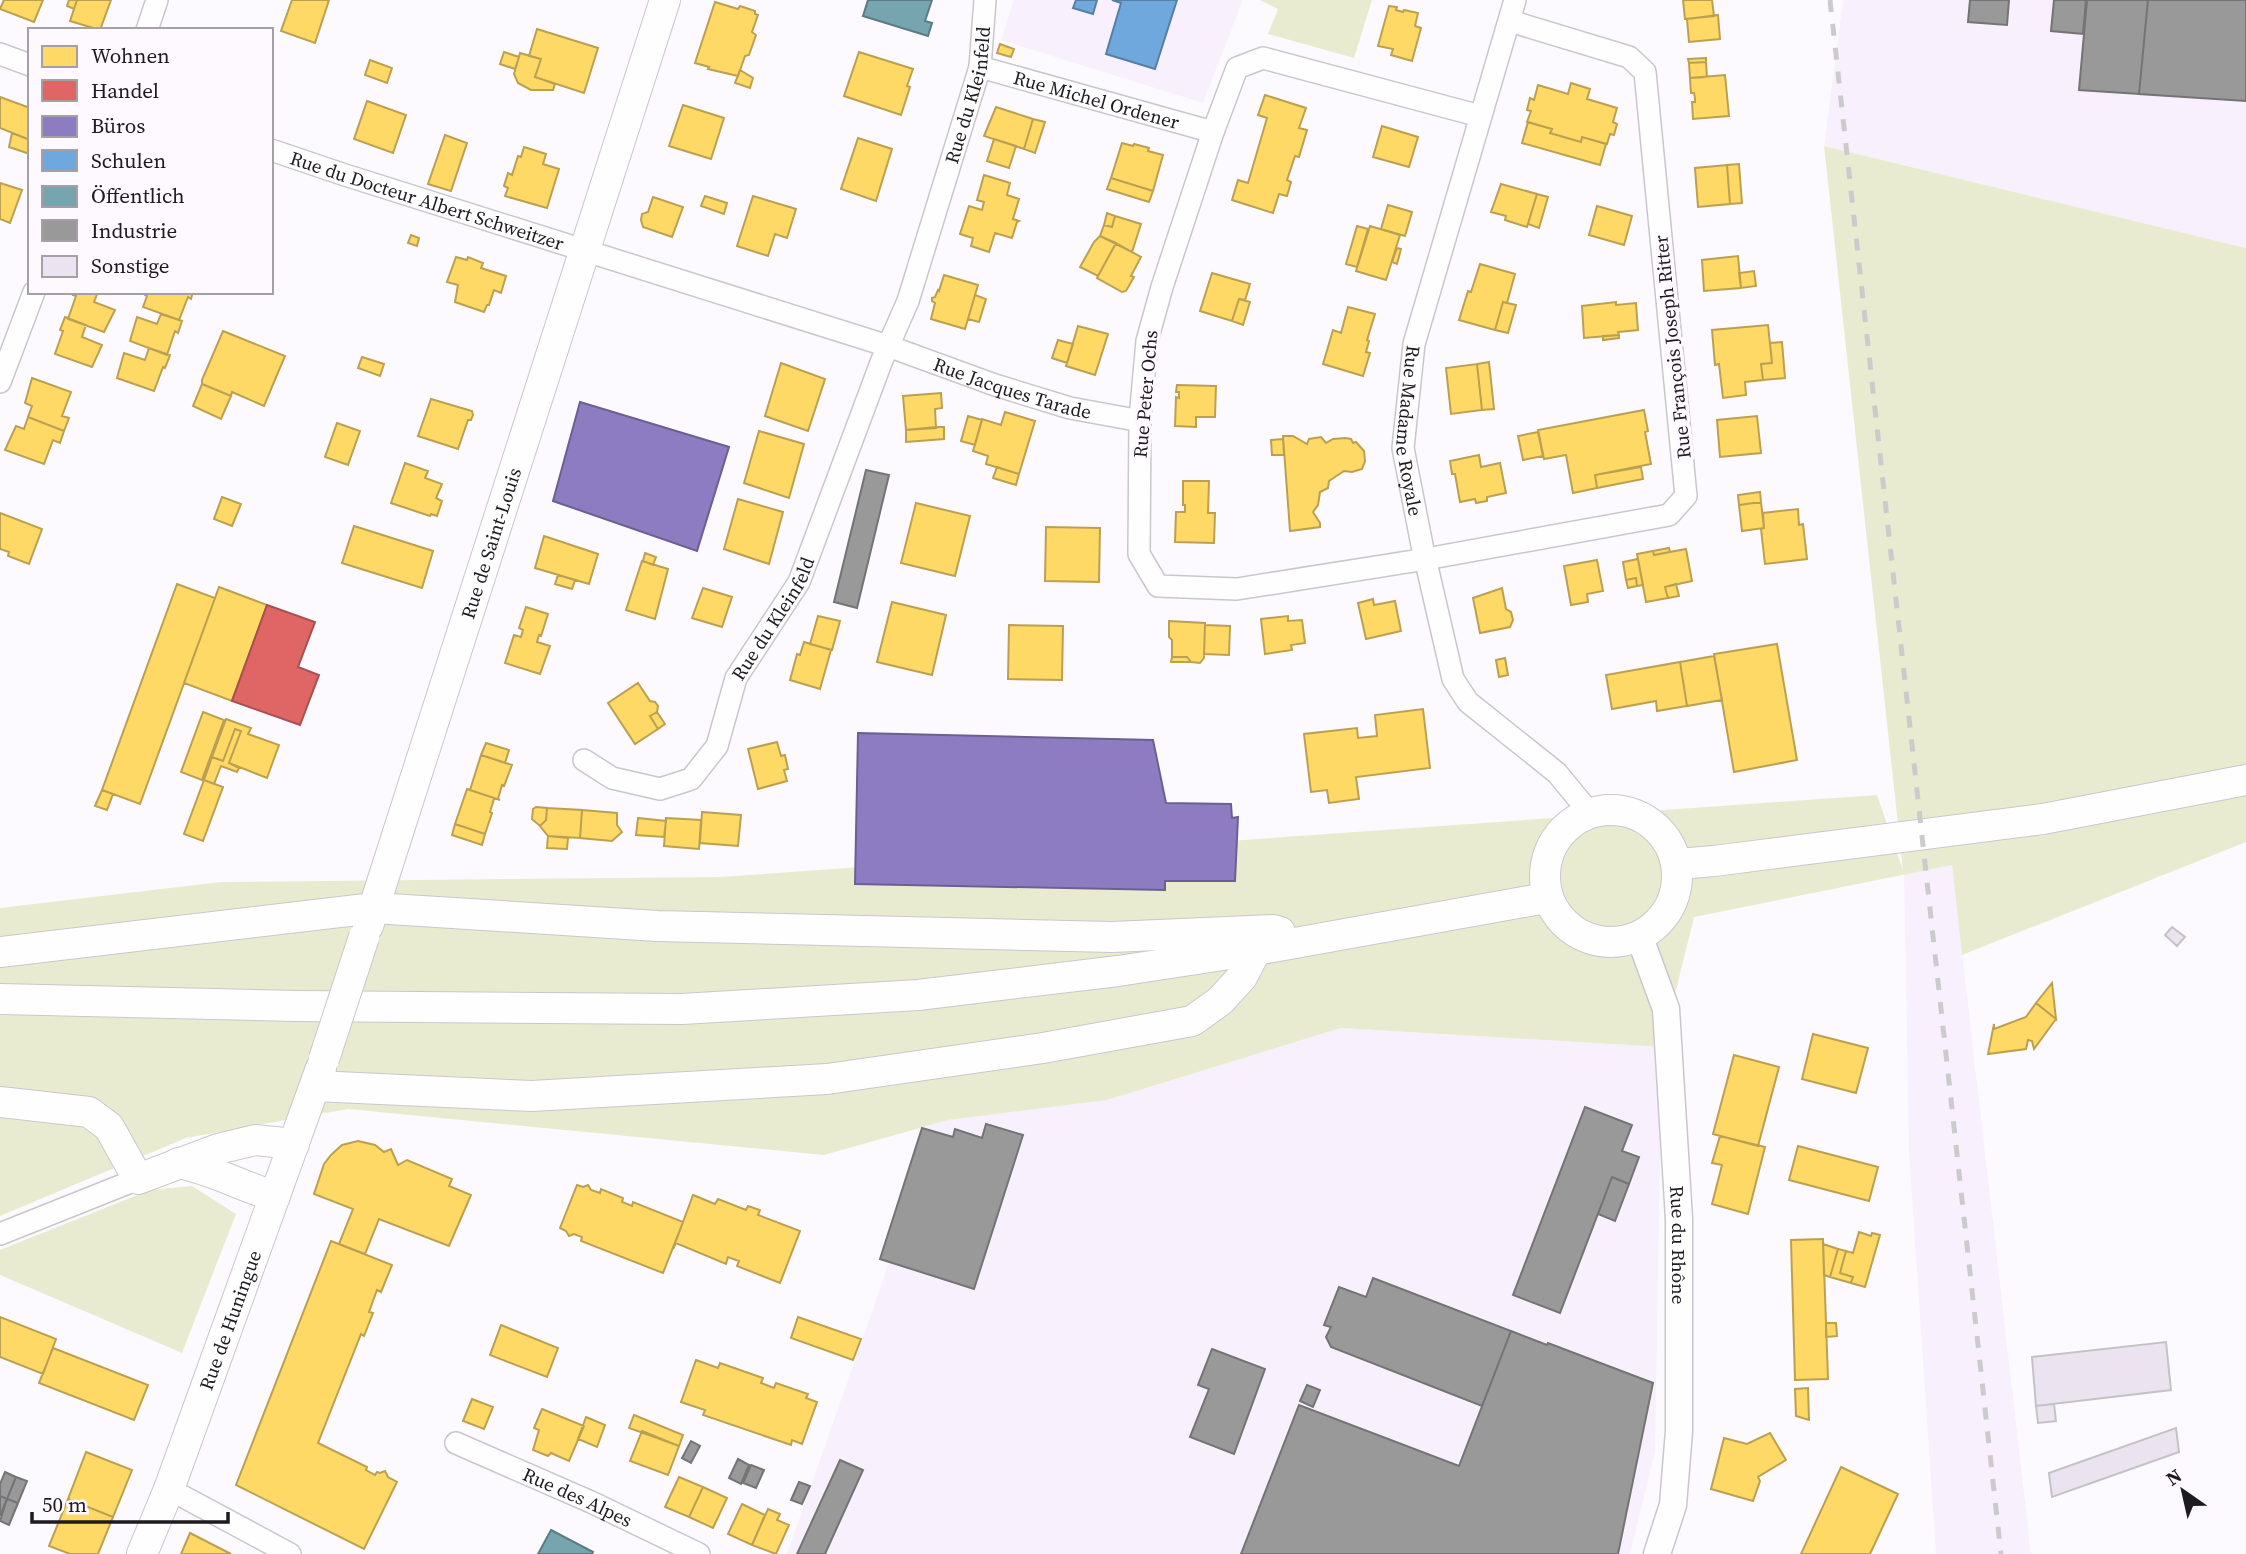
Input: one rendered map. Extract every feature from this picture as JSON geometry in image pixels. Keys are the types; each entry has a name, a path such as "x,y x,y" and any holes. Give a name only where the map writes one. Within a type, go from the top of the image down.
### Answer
{"main road":[{"name":"Rue de Saint-Louis","path":"319,1073 665,0"},
{"path":"1678,864 1714,862 2043,819 2246,780"},
{"path":"1589,812 1632,812 1659,829 1678,864 1677,893 1661,922 1640,938 1608,944 1567,928 1546,898 1546,859 1566,827 1589,812"},
{"path":"0,999 282,1006 682,1009 918,995 1118,971 1256,950 1546,898"},
{"path":"0,952 374,908 657,926 1112,937 1273,930 1305,941"},
{"path":"319,1073 532,1096 827,1079 1043,1048 1192,1021 1220,1001 1242,976 1256,950"},
{"name":"Rue de Huningue","path":"142,1554 169,1489 319,1073"},
{"path":"0,1102 89,1112 109,1127 138,1179 218,1149 255,1140 294,1144"},
{"path":"178,1163 201,1167 275,1196"}],"street":[{"path":"148,28 157,0"},
{"name":"Rue du Kleinfeld","path":"584,760 612,778 660,789 691,779 717,746 736,678 799,582 888,346 908,301 980,67 985,0"},
{"name":"Rue Madame Royale","path":"1516,0 1414,344 1403,448 1453,679 1468,702 1558,773 1589,812"},
{"name":"Rue François Joseph Ritter","path":"1426,559 1669,515 1686,496 1645,72 1629,57 1510,21"},
{"path":"0,54 28,64"},
{"name":"Rue Peter Ochs","path":"1426,559 1237,589 1158,586 1139,554 1140,418 1147,341 1152,315 1237,68 1263,58 1480,116"},
{"name":"Rue Michel Ordener","path":"980,67 1213,132"},
{"name":"Rue du Docteur Albert Schweitzer","path":"273,151 584,251"},
{"path":"584,251 888,346"},
{"path":"0,382 33,294"},
{"name":"Rue Jacques Tarade","path":"888,346 995,385 1070,408 1129,419 1140,418"},
{"name":"Rue du Rhône","path":"1640,938 1666,1009 1679,1219 1679,1431 1673,1505 1657,1554"},
{"path":"0,1234 138,1179"},
{"name":"Rue des Alpes","path":"456,1443 591,1502 699,1554"},
{"path":"169,1489 290,1554"}],"shaded area":[{"path":"1014,0 1243,0 1203,103 1001,40"},
{"path":"1843,0 2246,0 2246,248 1824,146"},
{"path":"1952,865 2031,1554 1936,1554 1909,1152 1904,874"},
{"path":"1341,1028 1662,1047 1655,1452 1630,1554 787,1554 889,1263 880,1259 922,1128 948,1120 1107,1100"}],"green space":[{"path":"1260,0 1372,0 1354,58 1268,34 1278,9"},
{"path":"1824,146 2246,248 2246,842 1962,955 1952,865 1694,917 1662,1047 1341,1028 1107,1100 948,1120 824,1155 348,1109 186,1138 0,1216 0,908 221,882 720,877 1877,795 1903,870"},
{"path":"192,1186 236,1214 182,1353 0,1275 0,1250 150,1190"}],"building: Wohnen":[{"path":"4,0 43,0 34,22 0,9"},
{"path":"69,0 77,0 74,9 67,6"},
{"path":"77,0 111,0 101,28 70,21"},
{"path":"292,0 329,0 315,43 281,31"},
{"path":"1683,0 1712,0 1714,16 1685,19"},
{"path":"715,2 738,9 740,6 755,11 758,15 752,32 756,35 738,76 695,63"},
{"path":"1389,6 1397,7 1396,10 1403,12 1418,13 1415,26 1421,28 1412,61 1391,55 1393,49 1378,46"},
{"path":"1718,15 1720,39 1689,42 1687,19"},
{"path":"537,29 598,48 584,93 535,77 541,59 529,56"},
{"path":"1000,44 1014,49 1011,57 997,53"},
{"path":"504,52 519,57 515,69 500,64"},
{"path":"859,52 913,69 901,115 844,96"},
{"path":"520,53 541,59 535,77 555,84 553,90 531,90 518,83 514,74"},
{"path":"1706,58 1706,62 1689,63 1688,59"},
{"path":"370,60 392,68 387,83 365,75"},
{"path":"1706,62 1707,77 1690,78 1689,63"},
{"path":"740,70 753,78 750,88 735,83"},
{"path":"1725,75 1729,116 1693,119 1692,102 1695,102 1695,98 1694,93 1691,93 1690,78"},
{"path":"1571,83 1590,89 1587,99 1617,108 1613,122 1617,124 1614,135 1610,134 1607,144 1582,137 1581,142 1550,133 1552,129 1527,122 1531,111 1527,110 1530,98 1534,100 1538,85 1568,94"},
{"path":"1265,95 1306,108 1299,128 1307,130 1299,157 1295,156 1287,180 1291,182 1287,196 1279,194 1273,213 1232,200 1238,180 1248,183 1267,118 1258,115"},
{"path":"0,97 28,107 28,139 0,128"},
{"path":"367,101 406,115 393,153 354,139"},
{"path":"683,105 724,118 711,159 669,146"},
{"path":"996,107 1033,119 1024,149 984,136"},
{"path":"1033,119 1045,122 1035,153 1024,149"},
{"path":"1528,122 1552,129 1550,133 1581,142 1582,137 1606,144 1600,165 1522,143"},
{"path":"1382,126 1418,137 1409,167 1373,157"},
{"path":"12,133 28,139 28,153 9,147"},
{"path":"445,135 467,143 451,191 428,184"},
{"path":"858,138 892,149 876,201 841,189"},
{"path":"994,139 1016,146 1009,168 987,161"},
{"path":"1122,143 1149,148 1148,151 1163,155 1153,191 1111,178"},
{"path":"524,147 546,154 543,164 559,169 547,208 505,196 508,188 504,186 508,173 512,175"},
{"path":"1739,164 1742,203 1730,204 1727,165"},
{"path":"1727,165 1730,204 1698,207 1695,168"},
{"path":"984,175 1010,183 1007,195 1019,199 1013,219 1019,221 1012,238 995,233 989,252 971,246 973,238 960,234 969,206 982,210 984,202 977,200"},
{"path":"1111,178 1153,191 1149,202 1107,189"},
{"path":"0,183 22,190 10,223 0,219"},
{"path":"1501,184 1537,194 1527,227 1491,212"},
{"path":"1537,194 1548,197 1539,228 1528,224"},
{"path":"705,196 727,203 724,214 701,206"},
{"path":"753,196 796,209 787,238 775,234 768,256 737,246"},
{"path":"653,197 683,207 672,237 643,227 642,214 648,212"},
{"path":"1388,205 1412,212 1405,236 1381,229"},
{"path":"1597,206 1632,216 1624,245 1589,235"},
{"path":"1107,213 1115,216 1112,227 1104,225"},
{"path":"1115,216 1141,224 1132,252 1100,236 1104,225 1112,227"},
{"path":"1357,226 1368,229 1357,267 1346,264"},
{"path":"1370,226 1400,235 1386,280 1356,271"},
{"path":"411,235 419,238 417,246 408,243"},
{"path":"1100,236 1116,243 1098,276 1080,267"},
{"path":"1116,243 1141,257 1131,276 1134,277 1126,291 1122,292 1097,278"},
{"path":"1397,248 1401,249 1397,264 1392,262"},
{"path":"1738,256 1741,288 1704,291 1702,260"},
{"path":"456,257 467,260 468,257 483,263 481,268 506,276 501,293 494,290 484,312 455,302 458,285 447,282"},
{"path":"1480,264 1515,274 1507,303 1503,302 1495,330 1459,320"},
{"path":"1754,271 1756,286 1741,288 1739,273"},
{"path":"1212,273 1250,284 1245,300 1239,299 1232,321 1200,311"},
{"path":"944,275 978,285 965,329 931,319 935,303 932,298 939,291"},
{"path":"97,294 94,302 115,310 104,332 68,319 76,296 73,295"},
{"path":"192,294 191,299 188,297 179,320 143,307 147,296 145,295"},
{"path":"975,295 986,299 979,322 968,319"},
{"path":"1239,299 1250,302 1243,325 1232,321"},
{"path":"1503,302 1516,305 1508,333 1495,330"},
{"path":"1616,302 1616,305 1636,303 1638,330 1618,332 1619,335 1584,338 1582,306"},
{"path":"1348,307 1375,314 1367,340 1366,352 1370,353 1363,376 1323,364 1333,330 1341,333"},
{"path":"161,314 182,321 178,333 175,331 167,355 130,341 137,317 157,324"},
{"path":"65,317 86,325 82,337 102,345 92,367 55,354"},
{"path":"1768,325 1772,363 1761,364 1763,380 1745,382 1746,395 1723,398 1719,364 1715,365 1712,330"},
{"path":"1078,326 1108,334 1095,375 1066,366"},
{"path":"223,331 285,356 264,406 232,392 231,396 202,384"},
{"path":"1619,335 1619,338 1603,340 1603,336"},
{"path":"1058,340 1073,344 1067,363 1052,358"},
{"path":"1782,342 1785,378 1763,380 1761,364 1772,363 1770,343"},
{"path":"149,348 170,355 154,391 117,378 124,353 145,360"},
{"path":"362,357 384,364 380,376 358,368"},
{"path":"1489,362 1494,409 1482,410 1477,364"},
{"path":"781,363 825,379 808,431 765,416"},
{"path":"1477,364 1482,410 1451,414 1446,368"},
{"path":"32,378 71,392 62,416 69,418 64,431 28,417 32,406 25,403"},
{"path":"202,384 231,396 221,419 193,406"},
{"path":"1177,385 1216,386 1215,417 1196,417 1196,427 1175,426 1176,397 1179,398"},
{"path":"941,393 942,408 935,409 936,428 906,430 903,396"},
{"path":"431,399 472,411 473,415 471,420 468,420 458,449 418,436"},
{"path":"1644,410 1651,464 1595,475 1597,488 1573,493 1566,455 1544,459 1538,430"},
{"path":"1005,412 1035,421 1019,474 986,464 988,456 973,451 982,419 1001,425"},
{"path":"968,416 982,420 975,445 961,441"},
{"path":"1757,416 1761,453 1720,457 1717,420"},
{"path":"28,417 64,431 60,443 53,440 44,464 5,450 16,426 24,429"},
{"path":"337,423 360,431 348,465 325,457"},
{"path":"944,427 944,439 906,442 906,430"},
{"path":"759,431 804,444 789,498 744,483"},
{"path":"1538,432 1543,456 1523,460 1518,436"},
{"path":"1283,436 1293,436 1307,444 1309,439 1321,437 1326,443 1333,439 1351,439 1364,451 1362,469 1344,471 1329,481 1328,488 1320,492 1318,505 1313,512 1320,527 1290,531"},
{"path":"1283,439 1284,455 1272,455 1271,440"},
{"path":"1479,455 1481,467 1500,463 1506,493 1487,497 1487,501 1476,503 1475,499 1460,502 1450,461"},
{"path":"405,463 428,471 425,478 442,484 436,498 442,501 437,516 391,503"},
{"path":"997,467 1019,474 1016,485 993,478"},
{"path":"1641,467 1643,479 1597,488 1595,475"},
{"path":"1183,481 1209,481 1208,513 1215,513 1214,543 1175,542 1176,512 1185,512"},
{"path":"1760,492 1761,502 1739,505 1738,495"},
{"path":"222,497 241,504 232,526 214,519"},
{"path":"738,499 783,512 769,564 724,549"},
{"path":"1761,502 1764,528 1742,531 1739,505"},
{"path":"916,503 970,516 955,576 901,563"},
{"path":"1798,509 1799,525 1803,524 1807,559 1765,564 1761,529 1764,528 1763,513"},
{"path":"0,513 42,529 29,564 8,556 9,552 0,549"},
{"path":"354,526 433,551 422,588 342,563"},
{"path":"1046,527 1100,528 1099,582 1045,581"},
{"path":"544,536 598,554 589,584 535,568"},
{"path":"1669,548 1670,552 1654,555 1653,551"},
{"path":"1686,549 1692,581 1665,587 1668,598 1646,602 1637,554 1653,551 1654,555"},
{"path":"645,553 656,557 653,565 643,561"},
{"path":"1638,559 1643,585 1637,586 1636,578 1626,580 1623,562"},
{"path":"1597,560 1603,591 1587,594 1588,602 1571,605 1564,566"},
{"path":"642,561 668,569 655,619 626,610"},
{"path":"558,575 575,580 572,589 555,584"},
{"path":"1636,578 1637,586 1628,588 1626,580"},
{"path":"177,584 215,598 140,804 102,790"},
{"path":"1676,584 1679,596 1668,598 1665,587"},
{"path":"219,587 267,605 232,701 184,683"},
{"path":"703,588 732,597 722,627 692,618"},
{"path":"1502,588 1506,609 1511,612 1513,620 1510,627 1480,633 1473,598"},
{"path":"1373,599 1374,605 1395,601 1401,631 1366,639 1358,603"},
{"path":"892,602 946,615 932,675 877,662"},
{"path":"526,607 548,614 537,642 550,646 540,674 505,663 514,635 521,637 523,630 519,628"},
{"path":"818,616 840,621 832,650 810,644"},
{"path":"1288,616 1288,621 1302,620 1305,643 1291,645 1292,650 1265,654 1261,619"},
{"path":"1169,621 1205,623 1204,658 1200,663 1191,662 1187,657 1172,657"},
{"path":"1009,625 1063,626 1062,680 1008,679"},
{"path":"1205,625 1230,626 1229,655 1204,654"},
{"path":"804,642 831,650 820,689 790,680 797,654 800,655"},
{"path":"1777,644 1797,760 1734,772 1714,654"},
{"path":"1714,656 1722,700 1687,706 1680,662"},
{"path":"1172,657 1187,657 1191,662 1171,662"},
{"path":"1505,658 1508,675 1499,677 1496,660"},
{"path":"1680,662 1687,706 1657,711 1656,701 1612,709 1606,675"},
{"path":"638,683 650,701 658,706 657,712 650,716 658,729 635,744 608,703"},
{"path":"1423,709 1430,768 1356,777 1359,799 1329,803 1327,790 1311,792 1304,734 1357,728 1358,738 1377,736 1375,715"},
{"path":"203,712 224,720 202,780 181,772"},
{"path":"657,712 665,724 658,729 650,716"},
{"path":"226,719 251,728 248,734 279,745 267,778 229,763 241,731 235,729 223,761 212,757"},
{"path":"235,729 241,731 229,763 239,768 237,772 221,766 214,784 204,780 212,757 223,761"},
{"path":"777,742 781,756 785,755 788,769 784,770 787,781 758,789 748,749"},
{"path":"486,743 509,750 505,763 481,755"},
{"path":"481,755 512,765 504,786 502,785 498,799 500,800 470,790"},
{"path":"204,780 223,787 203,841 184,834"},
{"path":"467,789 497,799 494,799 485,834 455,824"},
{"path":"102,790 113,794 107,810 95,806"},
{"path":"547,808 546,820 540,826 532,819 533,809"},
{"path":"547,808 582,810 580,838 548,836 540,826 546,820"},
{"path":"582,810 617,813 617,825 622,832 612,841 580,838"},
{"path":"702,812 741,815 738,846 700,843"},
{"path":"638,818 666,821 664,837 636,835"},
{"path":"666,818 701,820 699,849 664,846"},
{"path":"455,824 485,834 482,845 452,835"},
{"path":"548,836 568,838 567,849 547,848"},
{"path":"2052,983 2056,1019 2036,1003"},
{"path":"2036,1003 2056,1019 2034,1049 2032,1041 2028,1040 2026,1049 1988,1054 1994,1024 1994,1029 2026,1017"},
{"path":"1813,1034 1868,1048 1856,1093 1802,1079"},
{"path":"1734,1055 1779,1067 1758,1146 1713,1134"},
{"path":"1720,1136 1765,1147 1748,1214 1712,1204 1722,1165 1712,1163"},
{"path":"358,1141 375,1145 384,1152 391,1149 398,1165 407,1160 452,1179 449,1186 471,1195 449,1246 379,1219 365,1254 339,1244 353,1209 314,1194 324,1164 331,1155 342,1145"},
{"path":"1798,1146 1878,1167 1869,1201 1789,1180"},
{"path":"577,1185 588,1185 591,1190 600,1193 601,1189 623,1198 622,1202 632,1206 633,1202 683,1222 663,1273 581,1241 582,1237 574,1234 569,1236 560,1228"},
{"path":"693,1195 715,1204 718,1199 746,1210 748,1206 760,1210 758,1215 800,1231 780,1283 737,1266 739,1261 728,1257 726,1264 676,1243 673,1249"},
{"path":"1859,1232 1871,1236 1872,1233 1880,1235 1865,1287 1851,1283 1853,1277 1840,1273 1846,1251 1853,1253"},
{"path":"1823,1239 1828,1379 1795,1380 1791,1240"},
{"path":"331,1241 392,1265 381,1292 377,1290 369,1312 373,1313 364,1336 361,1334 318,1443 367,1467 366,1470 375,1475 385,1471 388,1477 397,1482 364,1549 236,1485"},
{"path":"1823,1244 1838,1249 1830,1277 1824,1275"},
{"path":"1838,1249 1846,1251 1840,1273 1853,1277 1851,1283 1830,1277"},
{"path":"0,1317 56,1339 43,1374 0,1357"},
{"path":"798,1317 861,1339 853,1360 791,1338"},
{"path":"1826,1323 1836,1323 1837,1336 1826,1337"},
{"path":"501,1325 558,1348 547,1377 490,1355"},
{"path":"53,1348 148,1385 134,1420 39,1383"},
{"path":"696,1360 718,1368 720,1363 763,1378 761,1383 774,1388 776,1383 808,1394 806,1398 817,1402 802,1444 792,1440 791,1445 703,1415 705,1410 681,1402"},
{"path":"1808,1388 1809,1420 1796,1416 1795,1389"},
{"path":"472,1399 493,1407 484,1429 463,1421"},
{"path":"542,1409 584,1426 569,1461 551,1453 548,1456 533,1450 539,1430 534,1428"},
{"path":"634,1415 683,1435 679,1446 629,1428"},
{"path":"586,1417 605,1425 597,1447 578,1439"},
{"path":"642,1431 679,1446 668,1475 630,1461"},
{"path":"1770,1433 1786,1460 1758,1477 1760,1481 1753,1501 1711,1489 1724,1438 1747,1444"},
{"path":"86,1452 132,1470 113,1517 68,1499"},
{"path":"1841,1467 1898,1494 1870,1554 1801,1554"},
{"path":"679,1477 703,1487 689,1517 665,1507"},
{"path":"703,1487 727,1498 713,1528 689,1517"},
{"path":"68,1499 113,1517 98,1554 70,1554 49,1546"},
{"path":"742,1504 765,1515 752,1545 728,1534"},
{"path":"768,1509 780,1514 777,1520 789,1525 776,1554 752,1545"},
{"path":"190,1533 231,1554 181,1554"}],"building: Handel":[{"path":"267,605 315,622 298,667 319,675 300,725 232,701"}],"building: Büros":[{"path":"580,402 729,447 697,551 553,501"},
{"path":"858,733 1153,740 1166,803 1231,804 1232,818 1238,817 1235,881 1165,881 1165,890 855,884"}],"building: Schulen":[{"path":"1076,0 1097,0 1093,14 1073,8"},
{"path":"1112,0 1177,0 1155,69 1106,54 1121,3"}],"building: Öffentlich":[{"path":"868,0 932,0 925,21 932,23 928,36 863,16"},
{"path":"551,1530 593,1552 592,1554 538,1554"}],"building: Industrie":[{"path":"1970,0 2009,0 2007,25 1968,22"},
{"path":"2054,0 2086,0 2083,34 2051,31"},
{"path":"2087,0 2148,0 2139,94 2079,90"},
{"path":"2148,0 2246,0 2246,101 2139,94"},
{"path":"866,470 889,475 857,608 834,602"},
{"path":"1585,1107 1632,1125 1622,1151 1639,1157 1629,1184 1612,1177 1560,1313 1513,1295"},
{"path":"986,1124 1023,1135 974,1289 880,1259 922,1128 953,1137 955,1129 982,1138"},
{"path":"1612,1177 1629,1184 1615,1221 1598,1214"},
{"path":"1373,1278 1511,1331 1482,1406 1331,1347 1326,1337 1331,1327 1324,1325 1339,1287 1366,1297"},
{"path":"1511,1331 1653,1383 1618,1554 1241,1554 1299,1405 1459,1466"},
{"path":"1212,1349 1265,1369 1234,1454 1190,1437 1209,1389 1198,1385"},
{"path":"1307,1385 1320,1390 1313,1407 1300,1401"},
{"path":"691,1441 700,1446 691,1463 682,1458"},
{"path":"738,1459 749,1465 741,1484 729,1478"},
{"path":"840,1460 863,1470 825,1554 797,1554"},
{"path":"751,1465 764,1470 756,1488 743,1483"},
{"path":"5,1472 16,1477 7,1499 0,1496 0,1484"},
{"path":"16,1477 27,1481 18,1503 7,1499"},
{"path":"799,1482 810,1486 802,1504 791,1500"},
{"path":"0,1496 7,1499 0,1516"},
{"path":"7,1499 18,1503 9,1525 0,1521"}],"building: Sonstige":[{"path":"2172,927 2185,937 2177,946 2165,935"},
{"path":"2166,1342 2171,1390 2036,1406 2032,1357"},
{"path":"2054,1404 2056,1421 2038,1423 2036,1406"},
{"path":"2176,1428 2179,1452 2052,1497 2049,1473"}],"railway":[{"path":"1830,0 2001,1554"}]}
